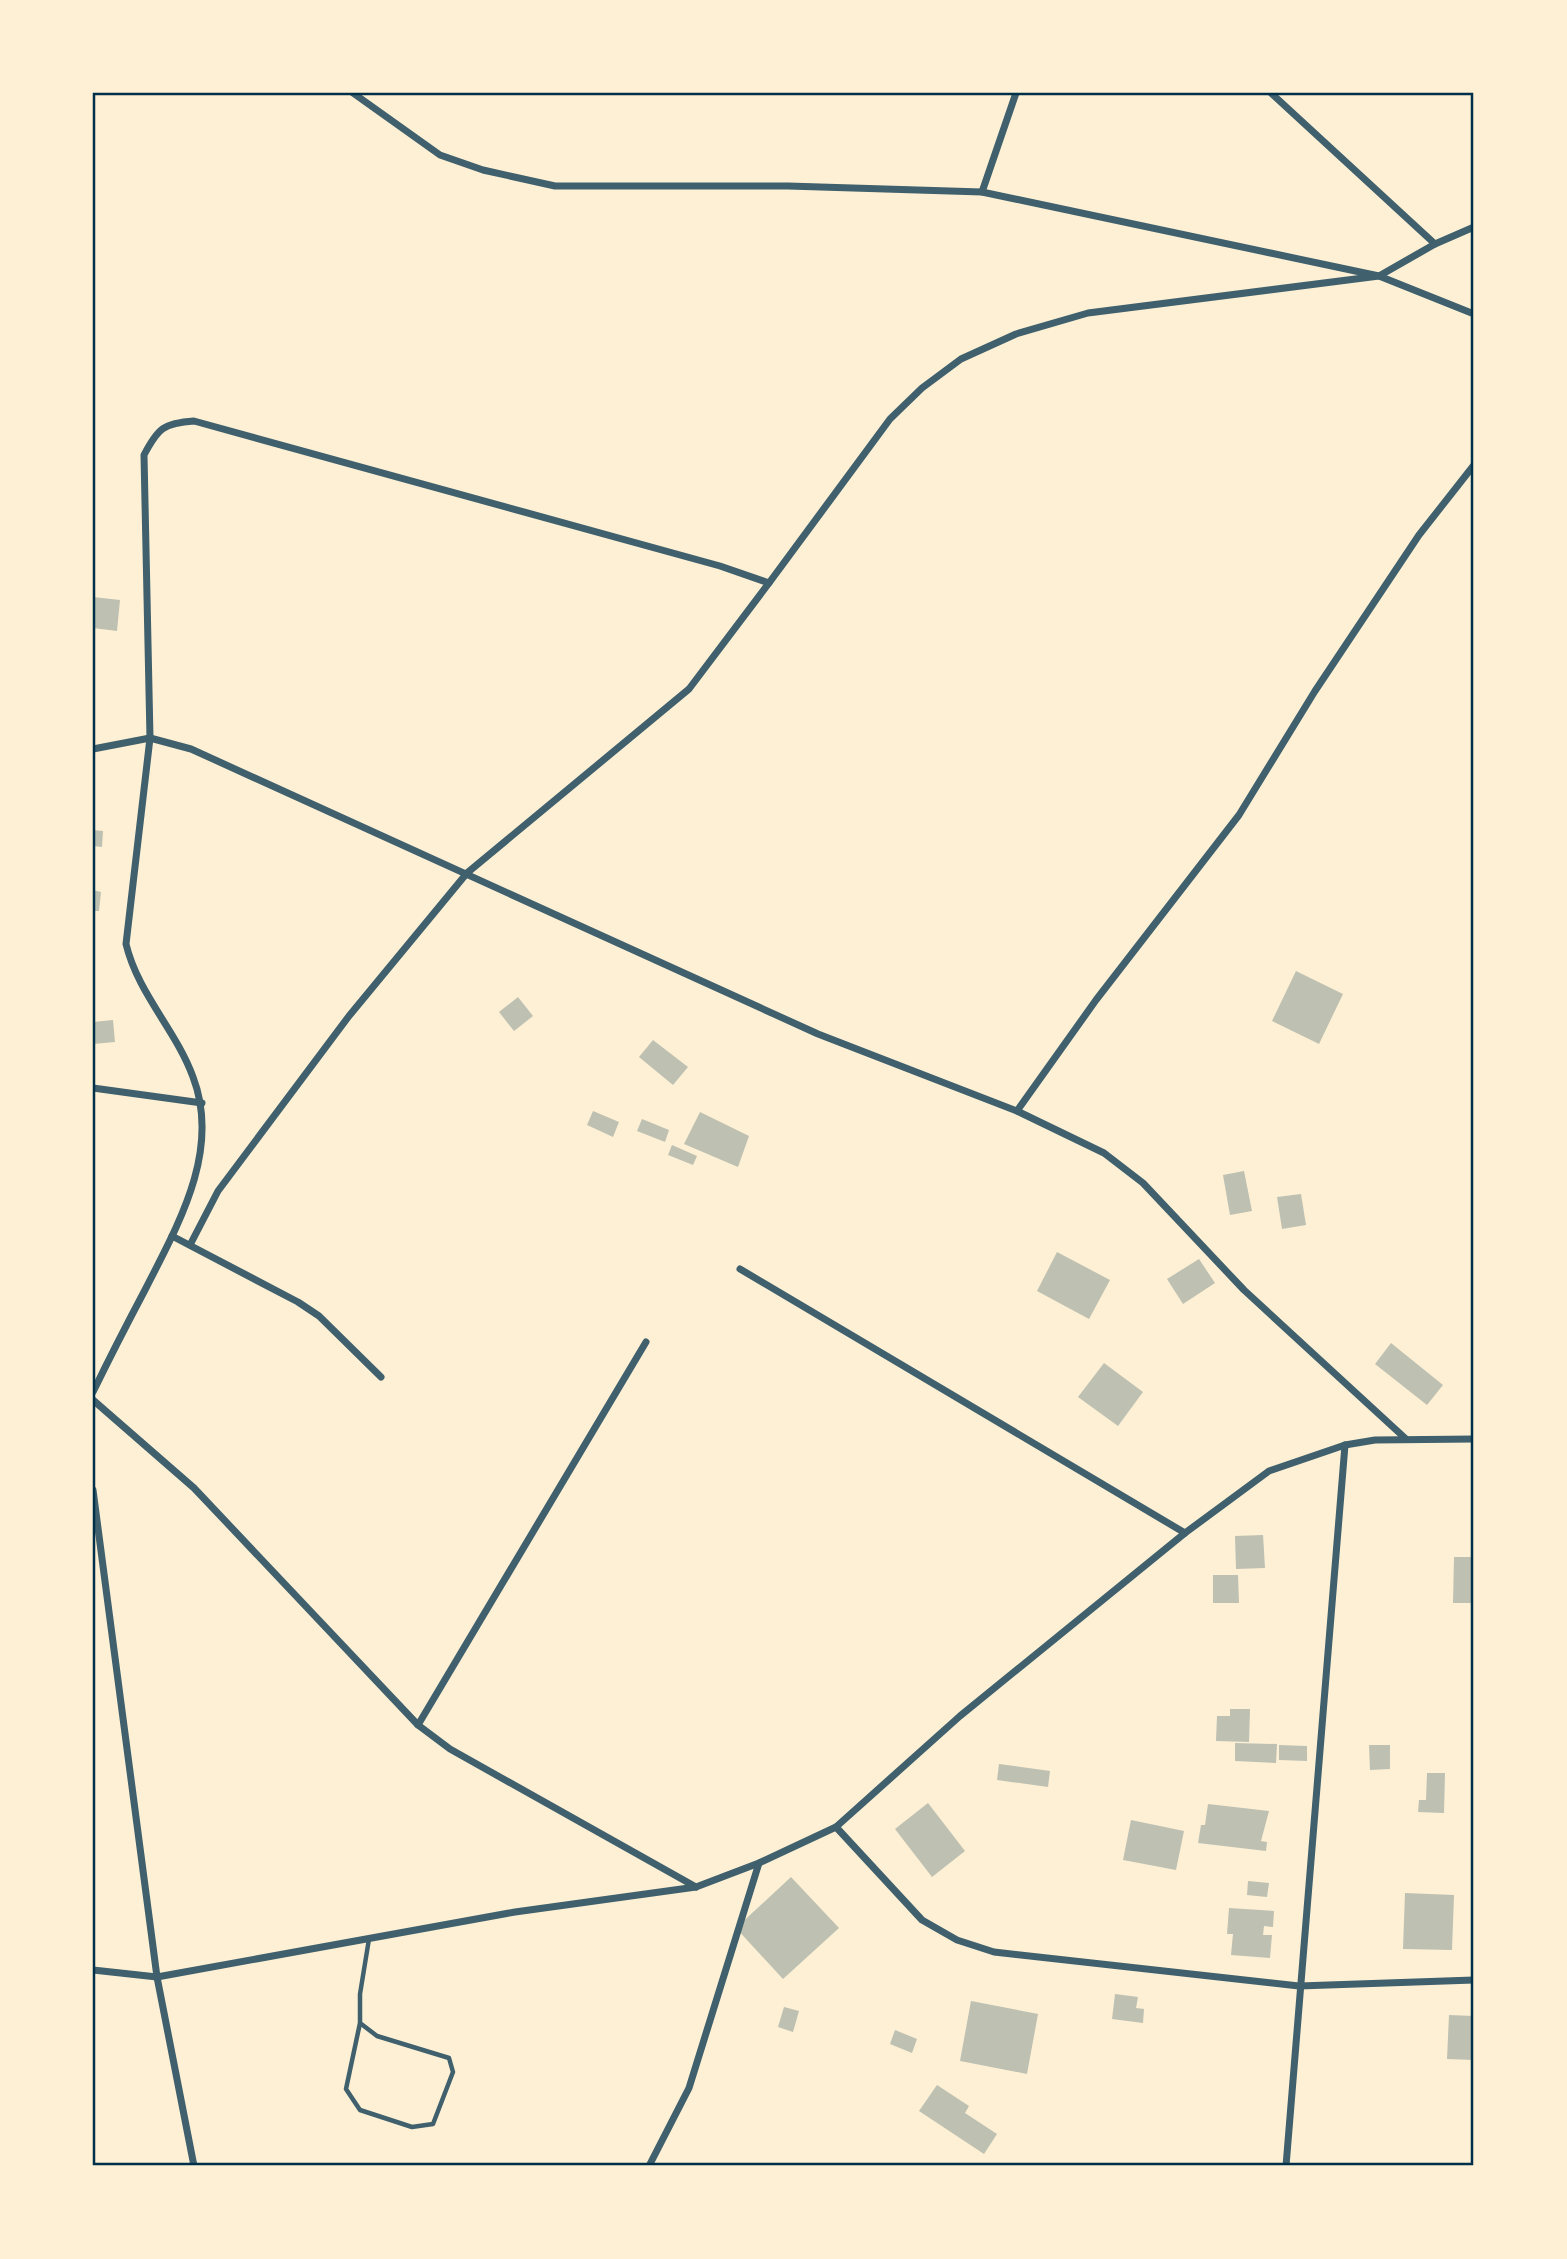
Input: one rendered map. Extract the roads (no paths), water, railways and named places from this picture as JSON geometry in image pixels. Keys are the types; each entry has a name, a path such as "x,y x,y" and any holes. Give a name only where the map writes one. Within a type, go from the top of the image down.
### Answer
{"street":[{"path":"353,93 440,155 483,170 555,186 788,186 982,192 1379,276 1474,314"},
{"path":"982,192 1016,93"},
{"path":"1271,93 1435,244"},
{"path":"190,1245 201,1221 232,1172 349,1016 467,873 689,689 890,419 922,388 961,359 1016,334 1088,313 1379,276 1435,244 1474,227"},
{"path":"93,1392 172,1236 194,1183 203,1125 202,1103 192,1073 132,970 126,944 150,738 144,455 153,436 169,422 194,421 720,566 769,583"},
{"path":"1017,1111 1096,1000 1239,815 1315,691 1419,535 1474,465"},
{"path":"93,749 150,738 191,749 818,1034 1017,1111 1104,1153 1143,1183 1244,1290 1406,1439"},
{"path":"93,1087 202,1103"},
{"path":"172,1236 298,1302 319,1316 381,1377"},
{"path":"740,1269 1185,1533"},
{"path":"418,1726 646,1342"},
{"path":"93,1400 203,1497 418,1726 450,1749 696,1887"},
{"path":"93,1970 157,1977 515,1912 696,1887 759,1863 836,1827 960,1716 1185,1533 1269,1472 1345,1445 1406,1439 1474,1439"},
{"path":"1286,2166 1345,1445"},
{"path":"93,1490 157,1977 194,2166"},
{"path":"836,1827 922,1920 957,1940 994,1952 1299,1986 1474,1980"},
{"path":"649,2166 689,2088 759,1863"}],"lane":[{"path":"360,2023 377,2036 449,2058 453,2072 433,2124 412,2127 360,2110 346,2089 360,2023 360,1994 369,1938"}]}
